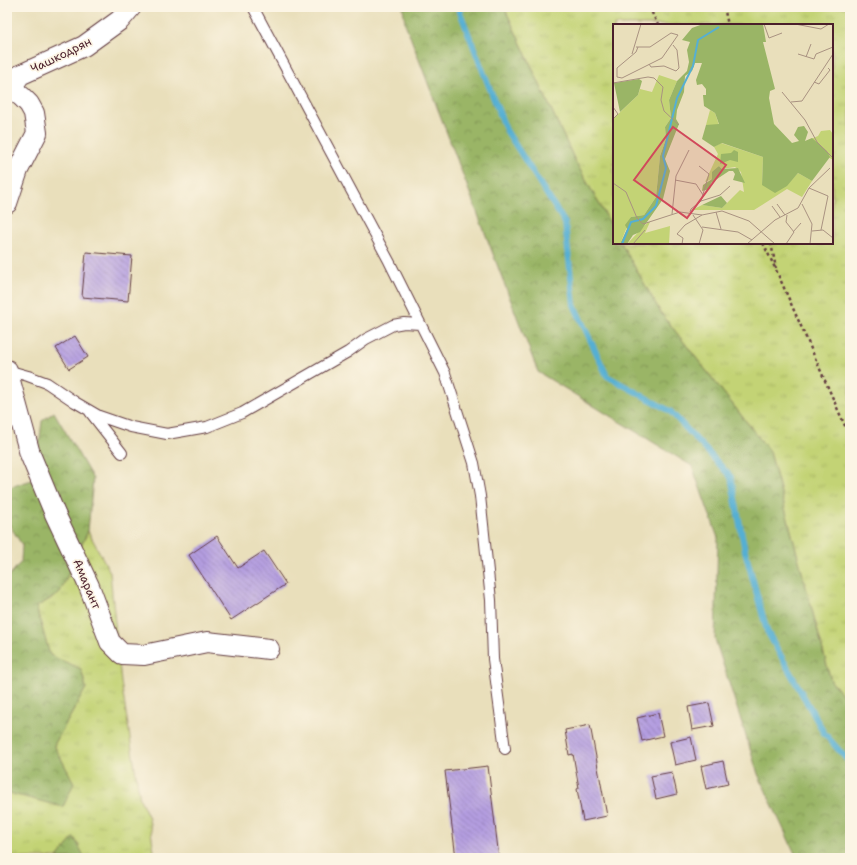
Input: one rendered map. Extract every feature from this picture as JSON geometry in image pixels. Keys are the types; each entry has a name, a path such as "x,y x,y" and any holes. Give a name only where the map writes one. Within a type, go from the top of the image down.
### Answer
{"street":[{"name":"Чашкодрян","path":"9,88 20,75 84,46 120,20 131,7"},
{"path":"7,203 18,170 37,132 34,113 29,104 22,96 9,88"},
{"name":"Амарант","path":"7,370 30,454 55,514 89,586 110,642 122,654 144,655 207,642 269,649"}],"lane":[{"path":"253,7 389,261 445,373 474,463 479,490 491,600 493,659 505,749"},
{"path":"7,370 47,383 99,416 131,427 167,434 207,427 242,413 348,352 366,339 393,325 404,323 420,324"},
{"path":"87,409 122,453"}],"path":[{"path":"649,7 658,24"},
{"path":"724,7 728,24"},
{"path":"763,244 850,437"},
{"path":"772,244 777,272"}],"green space":[{"path":"403,7 504,7 575,161 613,228 613,244 622,244 661,313 770,452 831,681 850,703 850,858 797,858 758,774 715,639 718,538 692,466 538,372 405,23"},
{"path":"504,7 850,7 850,703 831,681 770,452 661,313 622,244 833,244 833,24 613,24 613,228 575,161"},
{"path":"54,412 93,479 88,531 59,594 36,607 50,655 81,669 86,688 54,745 74,783 63,807 9,793 7,795 7,578 21,562 22,545 7,521 7,488 35,479 42,421"},
{"path":"88,531 110,572 121,682 140,799 149,818 155,858 7,858 7,795 9,793 74,784 54,745 86,688 81,669 50,656 36,607 59,594"},
{"path":"74,837 85,858 57,858"}],"building":[{"path":"86,252 132,256 128,301 82,297"},
{"path":"75,336 88,357 69,369 56,348"},
{"path":"217,536 238,568 264,551 286,584 231,620 189,555"},
{"path":"709,703 714,726 692,730 688,707"},
{"path":"658,713 663,736 642,741 637,718"},
{"path":"590,725 607,816 583,821 577,789 579,788 573,754 569,755 565,730"},
{"path":"691,737 696,760 675,765 670,742"},
{"path":"723,761 728,784 706,789 701,766"},
{"path":"488,766 499,858 456,858 445,771"},
{"path":"672,772 677,794 656,799 651,776"}],"waterway":[{"path":"458,7 506,130 565,223 574,305 607,376 670,411 731,477 745,551 767,631 824,733 850,763"}]}
